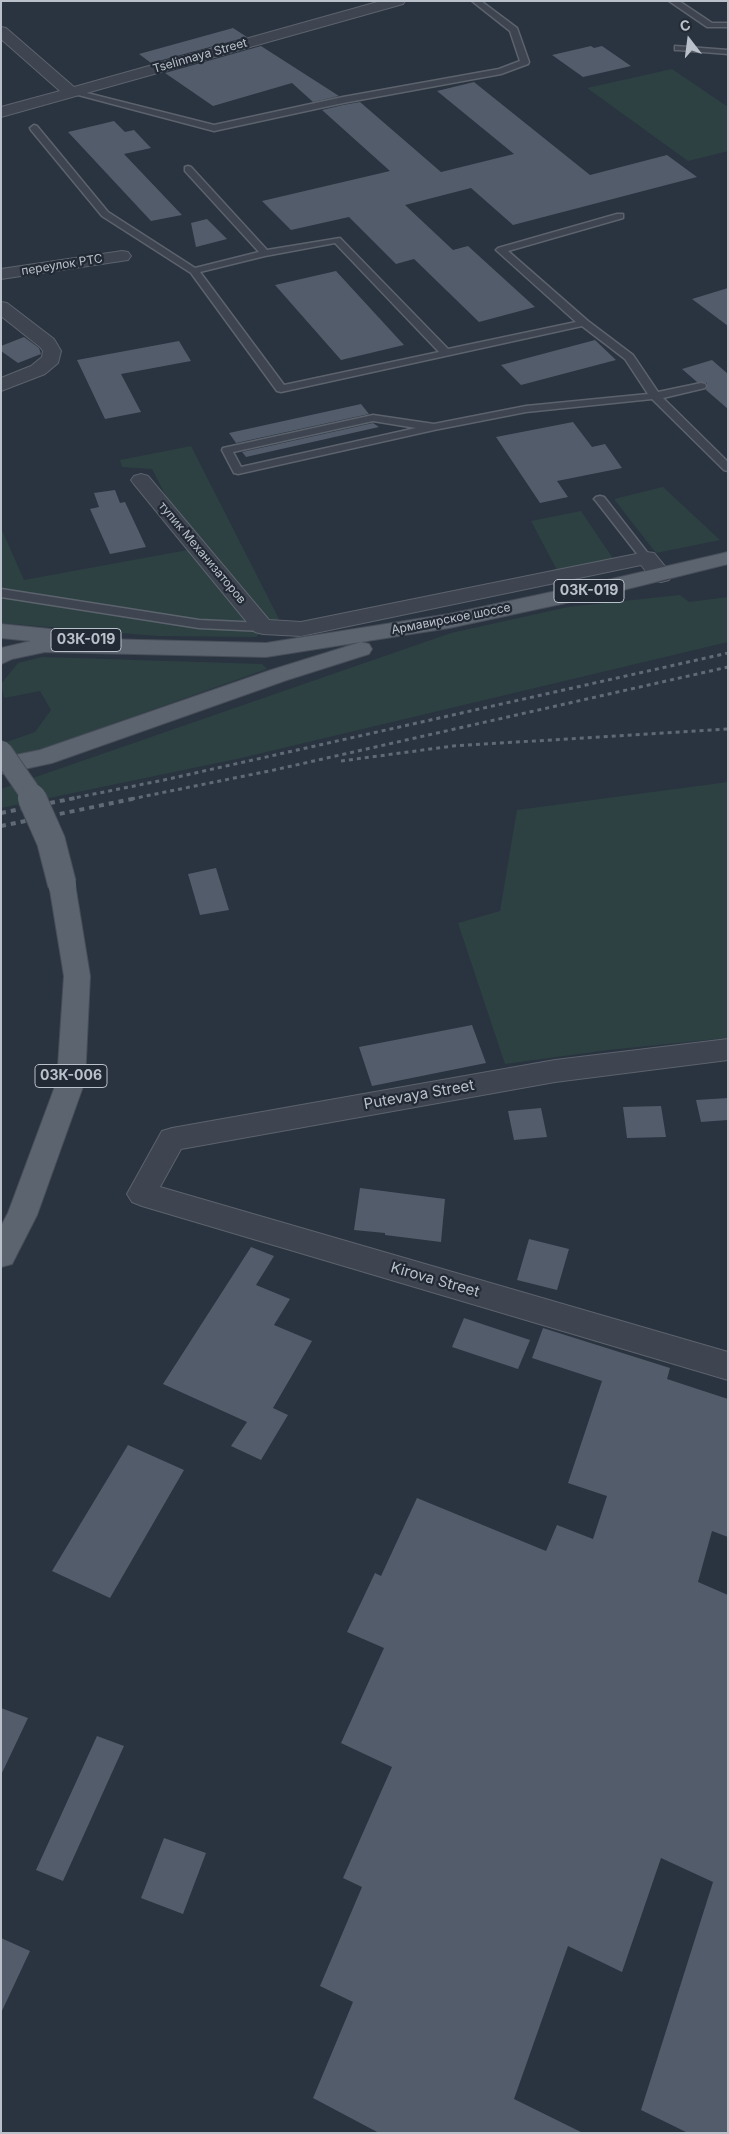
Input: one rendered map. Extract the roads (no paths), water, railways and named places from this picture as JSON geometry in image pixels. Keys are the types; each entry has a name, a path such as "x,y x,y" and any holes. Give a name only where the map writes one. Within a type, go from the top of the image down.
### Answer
{"main road":[{"name":"Армавирское шоссе","path":"171,648 266,650 448,621 661,575 728,558"},
{"path":"1,766 44,757 279,675 448,621"},
{"name":"03К-019","path":"1,631 171,648"},
{"path":"1,657 4,654 45,645 171,648"},
{"name":"03К-006","path":"1,751 28,790 51,841 62,884 77,976 70,1081 22,1216 1,1255"}],"street":[{"name":"Tselinnaya Street","path":"1,112 398,1"},
{"path":"1,31 71,92"},
{"name":"переулок РТС","path":"1,274 122,256"},
{"path":"1,307 47,343 52,351 51,359 38,370 1,385"},
{"name":"тупик Механизаторов","path":"141,480 263,627"},
{"path":"263,627 301,629 646,558 661,575"},
{"name":"Putevaya Street","path":"142,1194 172,1139 555,1070 728,1049"},
{"name":"Kirova Street","path":"142,1194 728,1366"}],"lane":[{"path":"71,92 214,128 343,100 501,71 525,62 514,30 476,1"},
{"path":"673,1 710,25 728,25"},
{"path":"678,48 728,52"},
{"path":"34,128 105,214 194,271 280,389 584,323"},
{"path":"188,169 266,253"},
{"path":"620,216 501,250 584,323 629,356 655,396 728,468"},
{"path":"194,271 266,253 337,240 446,353"},
{"path":"434,428 373,418 227,450 238,470 526,409 655,396 701,386"},
{"path":"600,499 646,558"},
{"path":"1,593 199,624 263,627"}],"railway":[{"path":"69,799 164,780 728,653"},
{"path":"131,799 274,770 728,667"},
{"path":"341,761 453,746 728,729"},
{"path":"1,813 75,798"},
{"path":"1,826 137,798"}]}
